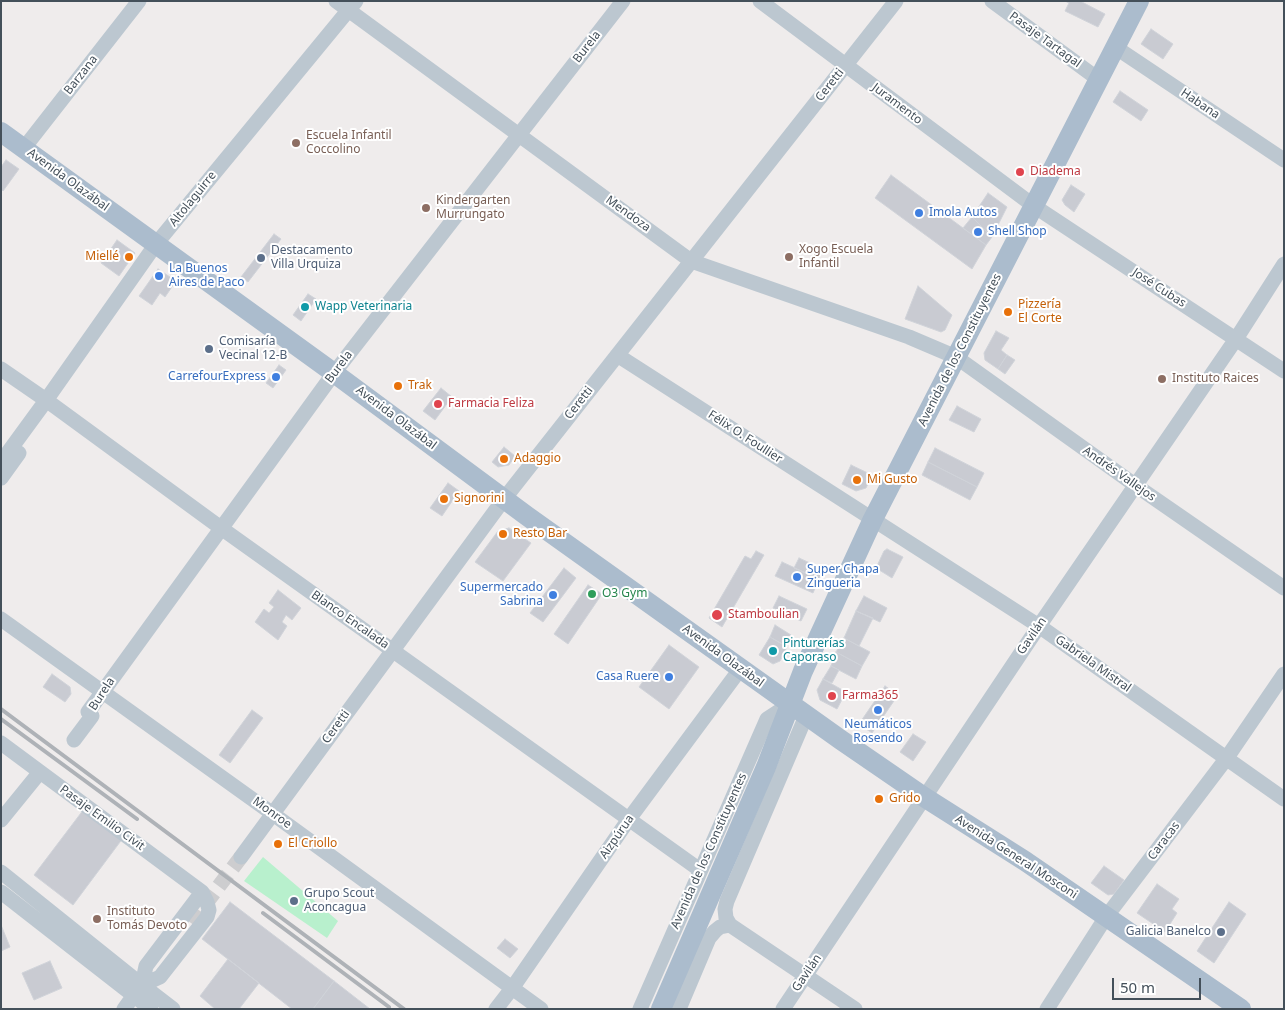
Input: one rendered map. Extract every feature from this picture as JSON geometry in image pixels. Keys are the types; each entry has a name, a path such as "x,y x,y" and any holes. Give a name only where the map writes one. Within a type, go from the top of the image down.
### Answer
{"main road":[{"name":"Avenida de los Constituyentes","path":"660,1009 766,766 798,710 802,671 873,519 1139,1"},
{"name":"Avenida Olazábal","path":"1,132 334,372 504,499 798,710"},
{"name":"Avenida General Mosconi","path":"798,710 924,797 1024,861 1241,1009"}],"street":[{"name":"Barzana","path":"24,148 139,1"},
{"name":"Mendoza","path":"336,1 352,6 519,134 692,261 909,336 956,357"},
{"name":"Burela","path":"74,740 92,716 88,712 334,372 623,1"},
{"name":"Juramento","path":"760,1 780,7 845,65 1034,206"},
{"name":"Ceretti","path":"240,857 504,499 896,1"},
{"name":"Pasaje Tartagal","path":"992,1 1098,79"},
{"name":"Altolaguirre","path":"1,462 156,244 352,6"},
{"name":"Habana","path":"1116,47 1284,160"},
{"name":"José Cubas","path":"1034,206 1284,371"},
{"name":"Gavilán","path":"782,1009 806,976 1039,626 1236,339 1284,264"},
{"name":"Félix O. Foullier","path":"617,355 873,519"},
{"name":"Andrés Vallejos","path":"956,357 1135,486 1284,588"},
{"name":"Blanco Encalada","path":"1,369 44,403 700,870"},
{"name":"Altolaguirre","path":"1,446 28,411 44,403"},
{"name":"Altolaguirre","path":"1,478 44,420 44,403"},
{"name":"Gabriela Mistral","path":"873,519 1039,626 1284,799"},
{"name":"Monroe","path":"1,619 541,1009"},
{"name":"Aizpúrua","path":"496,1009 629,819 741,668"},
{"name":"Caracas","path":"1047,1009 1106,917 1226,759 1284,674"},
{"name":"Avenida de los Constituyentes","path":"640,1009 767,719 798,710"},
{"name":"Avenida de los Constituyentes","path":"730,926 726,918 725,909 727,901 798,710"},
{"name":"Pasaje Emilio Civit","path":"1,743 202,892 208,902 209,910 207,917 160,977 138,990"},
{"path":"1,820 40,772"},
{"path":"1,872 138,990 151,1009"},
{"path":"1,892 138,990 173,1009"},
{"path":"124,1009 191,923"},
{"path":"679,1009 709,938 720,927 730,926 855,1009"}],"green space":[{"name":"Grupo Scout Aconcagua","path":"263,857 338,921 327,938 244,881"}],"building":[{"path":"1065,1 1080,1 1105,14 1098,27 1065,11 1069,3"},
{"path":"1151,29 1173,44 1163,59 1141,44"},
{"path":"1120,91 1148,110 1141,121 1113,102"},
{"path":"6,160 19,169 3,191 1,189 1,167"},
{"name":"Imola Autos","path":"891,175 986,245 972,269 875,198"},
{"path":"1071,185 1085,194 1074,212 1062,200"},
{"path":"988,193 1007,207 992,237 972,217"},
{"name":"Shell Shop","path":"972,217 992,237 986,245 963,228"},
{"name":"Destacamento Villa Urquiza","path":"274,234 281,239 248,282 241,277"},
{"path":"117,240 135,253 119,276 101,263"},
{"path":"158,269 176,281 165,297 160,293 152,305 139,296"},
{"path":"918,286 952,315 945,330 941,332 905,319"},
{"name":"Wapp Veterinaria","path":"308,294 316,299 301,321 293,315"},
{"path":"996,331 1009,338 1001,350 1007,355 998,369 985,360 984,353"},
{"path":"1007,355 1015,360 1005,374 998,369"},
{"name":"CarrefourExpress","path":"279,365 286,370 273,388 266,383"},
{"name":"Farmacia Feliza","path":"441,388 452,397 435,420 423,411"},
{"path":"957,406 981,419 974,432 949,420"},
{"name":"Adaggio","path":"504,447 515,456 509,465 498,467 492,462"},
{"path":"935,448 984,473 977,487 928,462"},
{"path":"928,462 977,487 970,500 922,475"},
{"name":"Mi Gusto","path":"851,465 872,475 866,488 856,491 842,484"},
{"name":"Signorini","path":"448,483 459,491 442,516 430,508"},
{"path":"509,528 531,543 503,581 475,562 498,531"},
{"path":"887,549 903,557 892,578 876,568 884,551"},
{"path":"756,551 764,555 722,627 709,618 745,556 751,559"},
{"path":"799,558 823,569 819,579 794,568"},
{"name":"Super Chapa Zingueria","path":"782,562 819,579 813,593 775,576"},
{"name":"Supermercado Sabrina","path":"564,568 576,578 543,622 530,613"},
{"path":"588,585 602,594 568,644 554,634"},
{"path":"278,590 301,608 292,620 286,615 282,622 287,626 278,640 255,622 264,609 269,613 274,607 269,603"},
{"path":"779,596 807,609 801,621 773,608"},
{"path":"864,596 887,608 880,622 856,611"},
{"path":"856,611 873,618 859,646 844,638"},
{"path":"775,625 791,635 786,646 770,637"},
{"name":"Pinturerías Caporaso","path":"770,637 787,647 780,661 773,664 759,655"},
{"path":"844,638 870,652 862,666 836,652"},
{"name":"Casa Ruere","path":"669,645 699,667 669,709 639,687"},
{"path":"836,652 862,666 856,679 831,666"},
{"path":"831,666 839,670 832,683 823,679"},
{"path":"52,674 70,687 71,694 65,702 43,687"},
{"name":"Farma365","path":"823,679 846,692 837,709 820,700 817,690"},
{"name":"Neumáticos Rosendo","path":"885,686 898,695 872,733 859,724"},
{"path":"252,710 263,718 230,763 219,755"},
{"path":"913,734 926,742 913,761 900,752"},
{"path":"84,809 123,838 73,905 34,875"},
{"path":"1104,866 1124,880 1114,894 1108,895 1091,883"},
{"path":"1157,884 1179,899 1172,909 1177,913 1165,932 1137,913"},
{"path":"230,902 334,981 313,1009 292,1009 202,939"},
{"name":"Galicia Banelco","path":"1229,902 1246,914 1214,963 1197,951"},
{"path":"1,925 10,947 1,951"},
{"path":"505,939 518,949 510,958 497,948"},
{"path":"228,959 259,983 239,1009 215,1009 200,996"},
{"path":"50,961 62,988 34,1000 22,973"},
{"path":"334,981 370,1009 313,1009"}],"tunnel":[{"path":"191,923 241,857"}],"railway":[{"path":"1,709 404,1009"},
{"path":"1,719 137,819"},
{"path":"263,913 389,1007"}],"place":[{"name":"Escuela Infantil Coccolino","path":"296,143"},
{"name":"Diadema","path":"1020,172"},
{"name":"Kindergarten Murrungato","path":"426,208"},
{"name":"Imola Autos","path":"919,213"},
{"name":"Shell Shop","path":"978,232"},
{"name":"Miellé","path":"129,257"},
{"name":"Xogo Escuela Infantil","path":"789,257"},
{"name":"Destacamento Villa Urquiza","path":"261,258"},
{"name":"La Buenos Aires de Paco","path":"159,276"},
{"name":"Wapp Veterinaria","path":"305,307"},
{"name":"Pizzería El Corte","path":"1008,312"},
{"name":"Comisaría Vecinal 12-B","path":"209,349"},
{"name":"CarrefourExpress","path":"276,377"},
{"name":"Instituto Raices","path":"1162,379"},
{"name":"Trak","path":"398,386"},
{"name":"Farmacia Feliza","path":"438,404"},
{"name":"Adaggio","path":"504,459"},
{"name":"Mi Gusto","path":"857,480"},
{"name":"Signorini","path":"444,499"},
{"name":"Resto Bar","path":"503,534"},
{"name":"Super Chapa Zingueria","path":"797,577"},
{"name":"O3 Gym","path":"592,594"},
{"name":"Supermercado Sabrina","path":"553,595"},
{"name":"Stamboulian","path":"717,615"},
{"name":"Pinturerías Caporaso","path":"773,651"},
{"name":"Casa Ruere","path":"669,677"},
{"name":"Farma365","path":"832,696"},
{"name":"Neumáticos Rosendo","path":"878,710"},
{"name":"Grido","path":"879,799"},
{"name":"El Criollo","path":"278,844"},
{"name":"Grupo Scout Aconcagua","path":"294,901"},
{"name":"Instituto Tomás Devoto","path":"97,919"},
{"name":"Galicia Banelco","path":"1221,932"}]}
